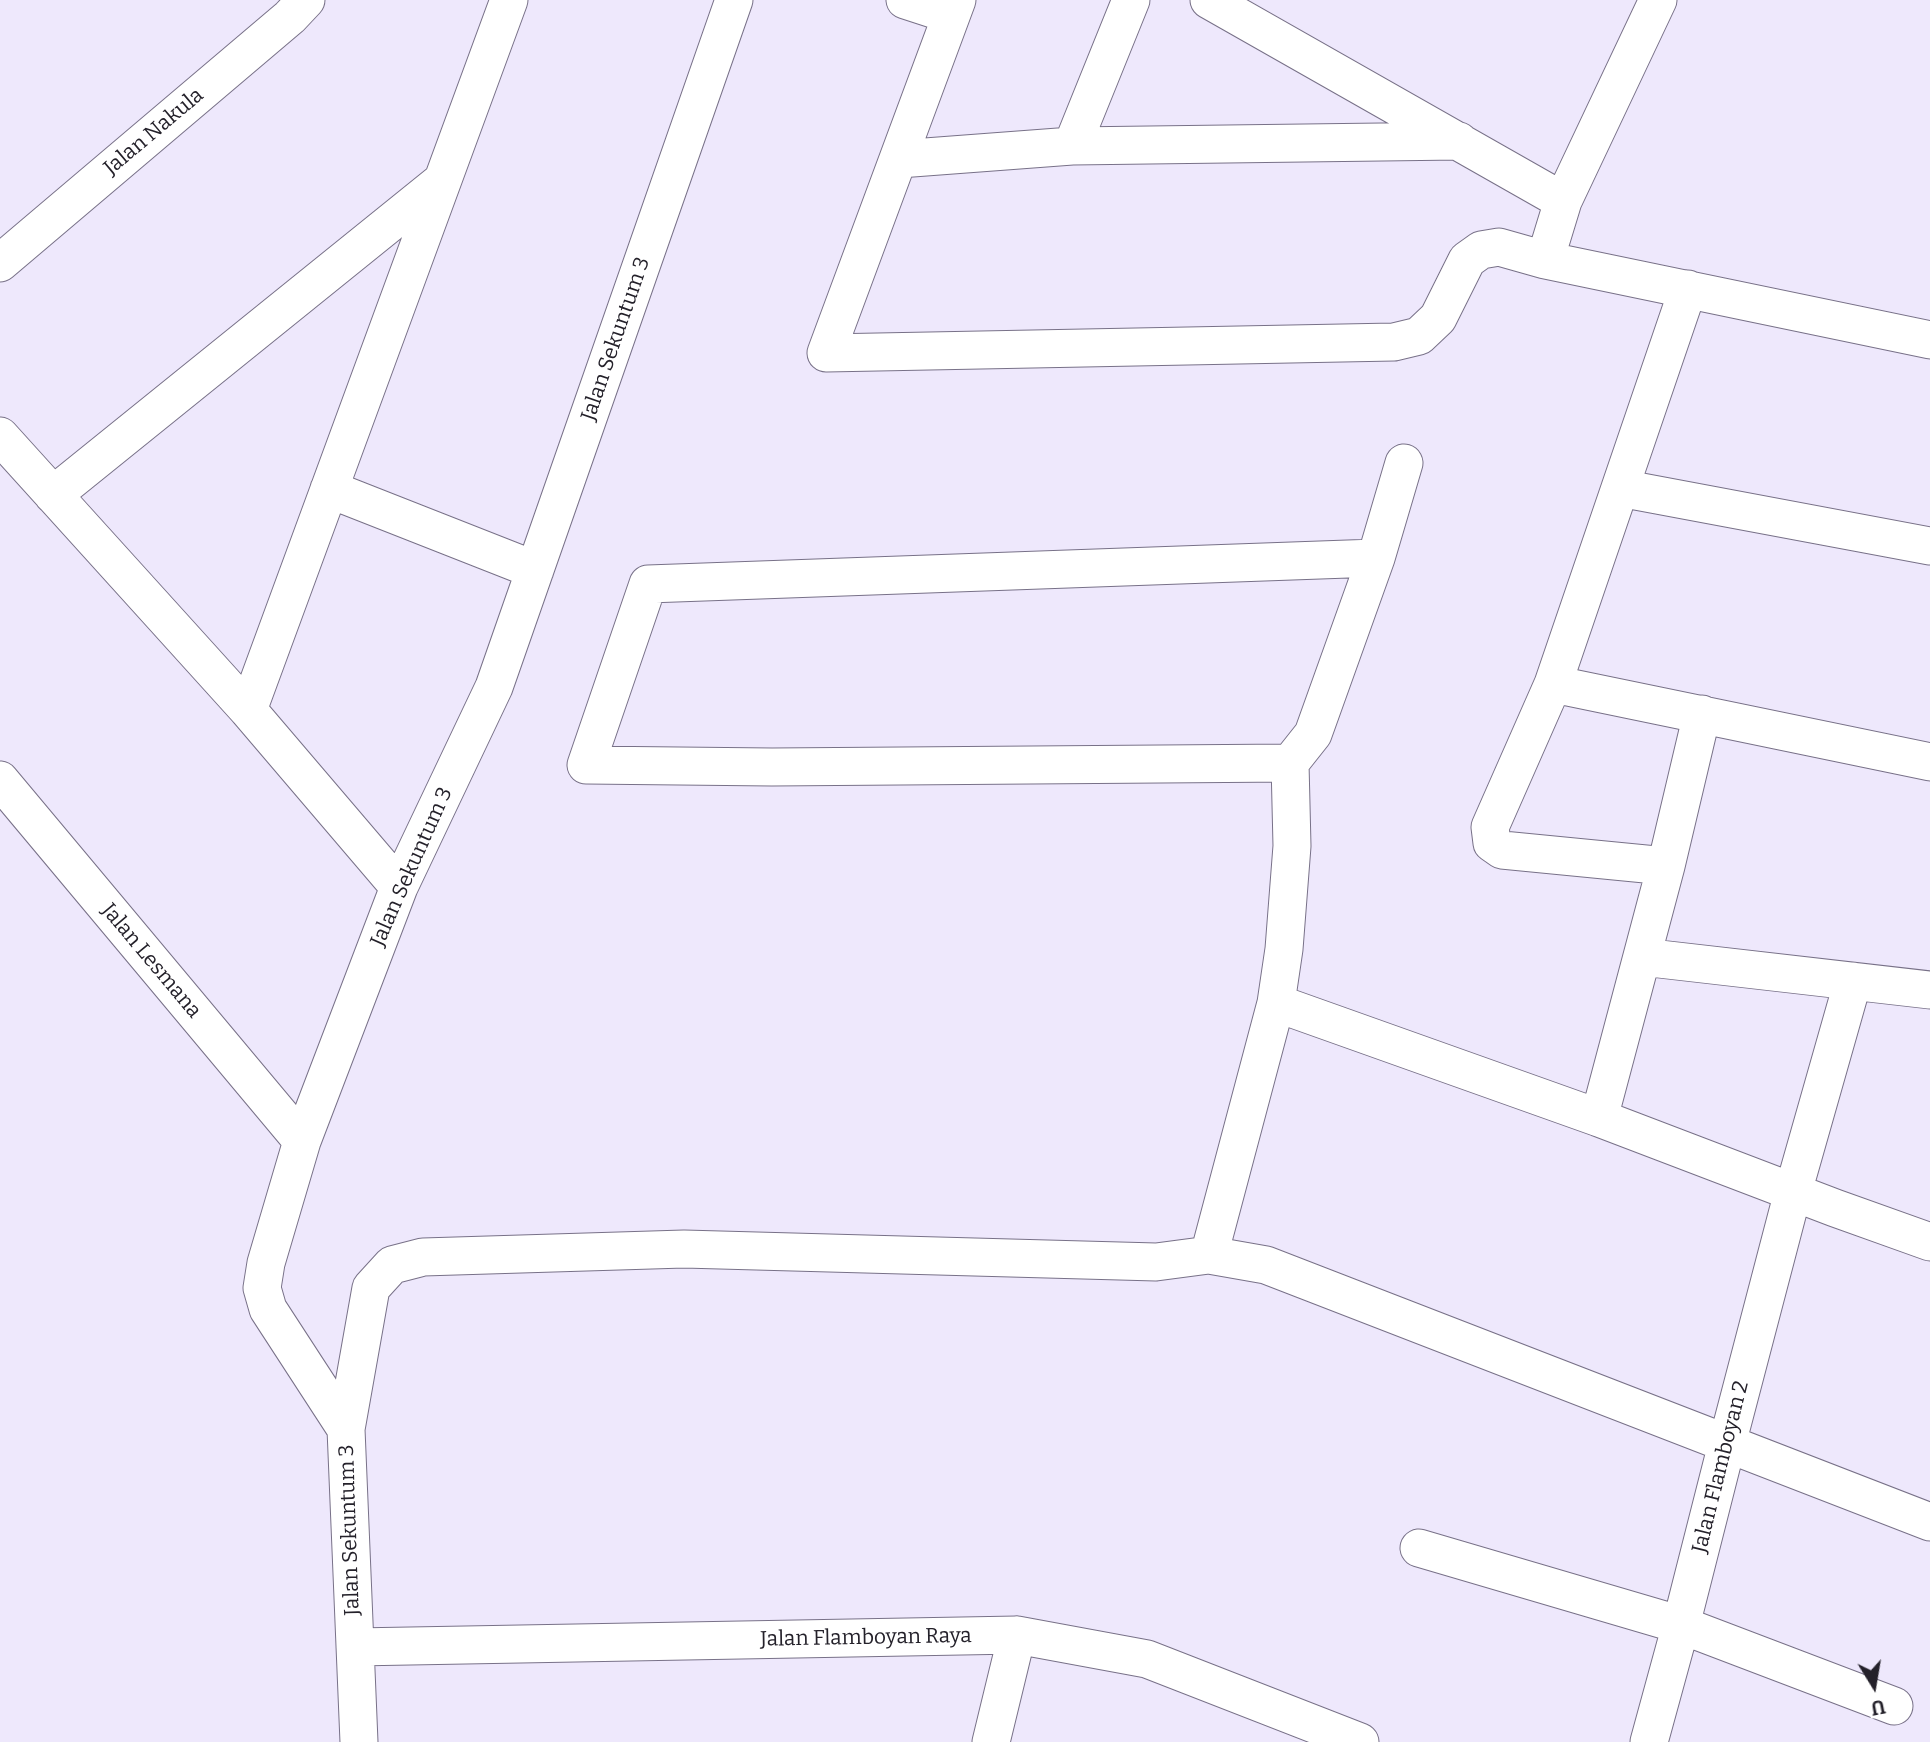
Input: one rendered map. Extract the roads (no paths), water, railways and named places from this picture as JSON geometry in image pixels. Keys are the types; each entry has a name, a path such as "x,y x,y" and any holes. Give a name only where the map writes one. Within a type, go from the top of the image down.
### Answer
{"street":[{"path":"248,710 509,0"},
{"name":"Jalan Sekuntum 3","path":"359,1742 346,1429 268,1309 262,1288 266,1263 302,1141 399,887 494,687 734,0"},
{"path":"905,0 954,8 827,353 1394,342 1419,336 1438,318 1467,260 1481,250 1499,247 1545,260 1930,341"},
{"path":"1072,146 1131,0"},
{"path":"1209,0 1563,201"},
{"path":"1545,260 1563,201 1658,0"},
{"name":"Jalan Nakula","path":"0,263 290,6"},
{"path":"899,159 1072,146 1459,141"},
{"path":"53,495 443,180"},
{"path":"1666,866 1502,850 1492,843 1490,827 1553,684 1688,289"},
{"path":"0,436 248,710 399,887"},
{"path":"1209,1255 1276,1003 1284,949 1292,846 1290,763 1313,734 1376,558 1404,463"},
{"path":"1620,488 1930,545"},
{"path":"329,489 535,569"},
{"path":"1290,763 586,765 648,584 1376,558"},
{"path":"1553,684 1930,762"},
{"path":"1599,1118 1666,866 1702,714"},
{"name":"Jalan Lesmana","path":"0,780 302,1141"},
{"path":"1642,957 1930,990"},
{"name":"Jalan Flamboyan 2","path":"1649,1742 1793,1192 1853,981"},
{"path":"1276,1003 1599,1118 1930,1242"},
{"path":"346,1429 371,1288 392,1265 423,1257 684,1249 1156,1262 1209,1255 1266,1265 1930,1522"},
{"path":"1419,1548 1681,1625 1894,1706"},
{"path":"991,1742 1017,1635"},
{"name":"Jalan Flamboyan Raya","path":"355,1647 1017,1635 1147,1659 1360,1742"}]}
